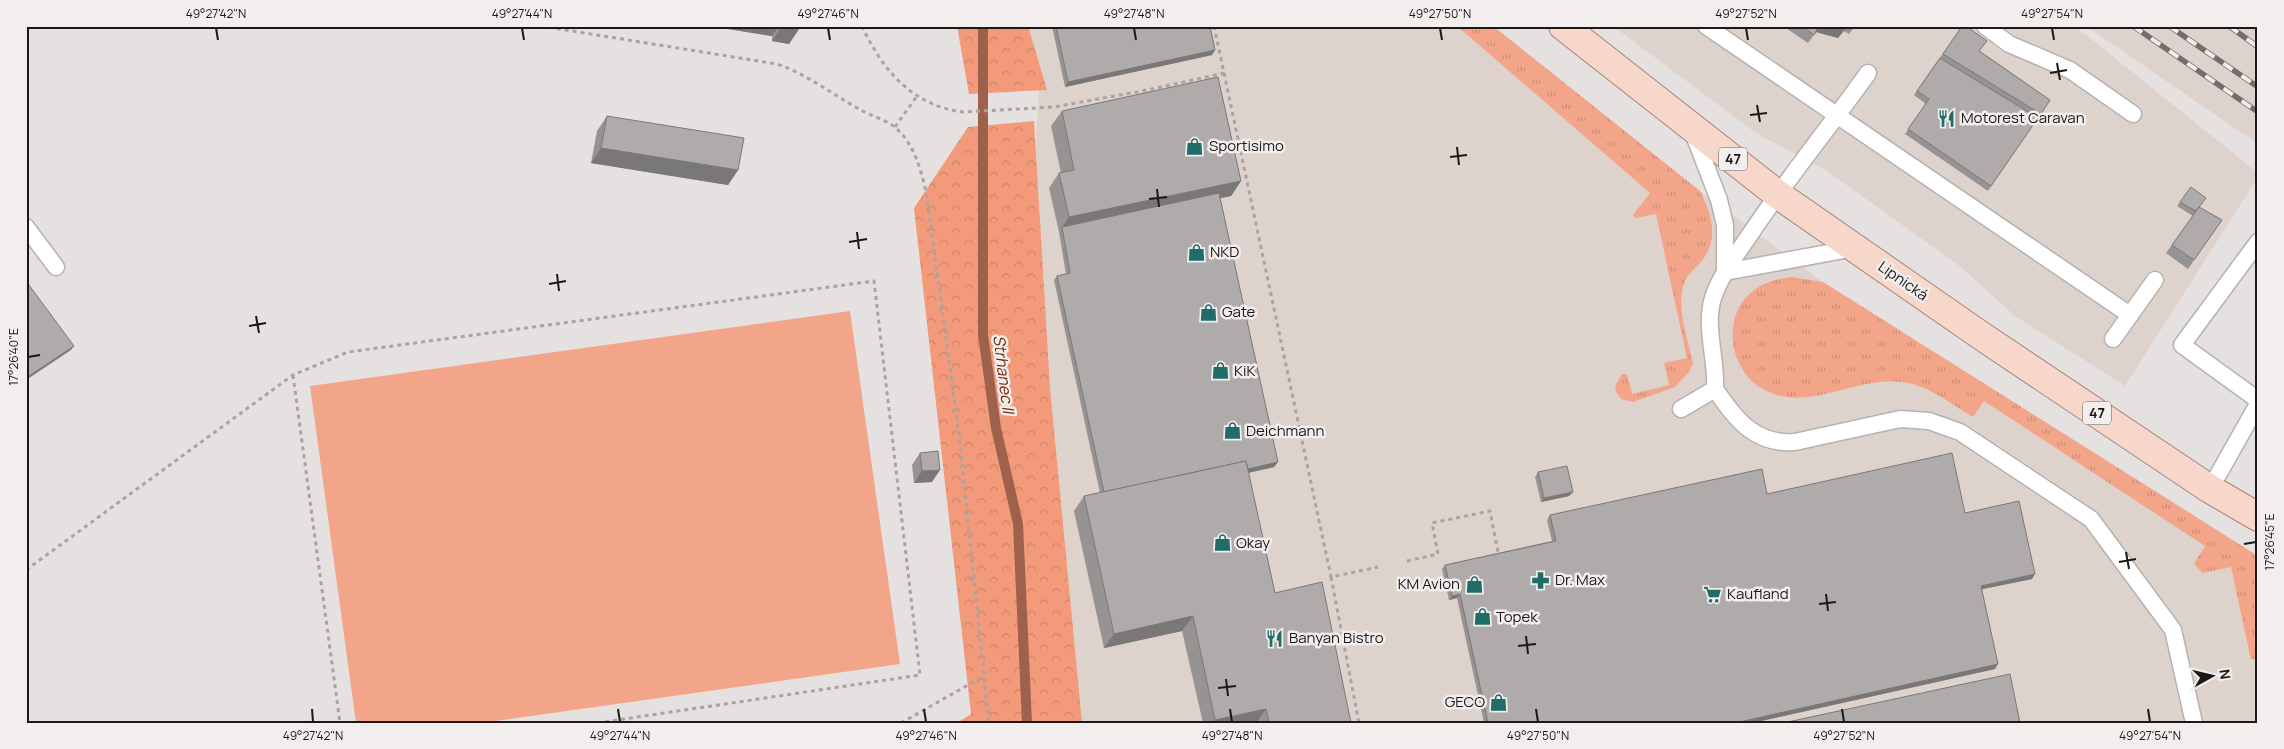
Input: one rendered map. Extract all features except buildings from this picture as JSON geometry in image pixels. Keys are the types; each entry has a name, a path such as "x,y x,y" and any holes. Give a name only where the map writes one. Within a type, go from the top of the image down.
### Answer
{"main road":[{"name":"Lipnická","path":"1563,26 1777,194 2210,488 2258,517"}],"lane":[{"path":"1706,26 1837,117 2130,314"},
{"path":"1985,26 2010,44 2070,70 2133,114"},
{"path":"1868,74 1777,194 1725,272 1713,299 1710,324 1716,375 1715,389 1731,413 1748,429 1766,439 1780,443 1795,442 1900,419 1929,421 1942,425 1960,432 2091,519 2173,630 2194,723"},
{"path":"1690,125 1719,200 1725,225 1725,272"},
{"path":"26,227 56,267"},
{"path":"2210,488 2258,402 2182,345 2258,242"},
{"path":"1725,272 1855,248"},
{"path":"2113,339 2155,280"},
{"path":"1681,409 1715,389"}],"path":[{"path":"541,26 776,64 794,70 829,93 895,127 915,156 928,197 959,435 989,723"},
{"path":"862,26 873,50 903,86 939,108 963,112 1054,107 1225,73"},
{"path":"1214,26 1331,576 1359,723"},
{"path":"895,127 917,96"},
{"path":"26,570 292,375 348,352 874,281 920,675 597,723"},
{"path":"292,375 340,723"},
{"path":"1407,561 1438,554 1432,523 1490,511 1499,557"},
{"path":"1331,576 1378,567"},
{"path":"902,723 984,676"}],"shaded area":[{"path":"1026,26 1493,26 1700,191 1823,282 2225,535 2252,660 2258,658 2258,723 1080,723 1026,299 1039,91"},
{"path":"1613,26 2075,26 2258,173 2258,177 2125,386 2015,316 1961,267 1827,171 1756,133"},
{"path":"2086,26 2258,26 2258,144"}],"green space":[{"path":"957,26 1028,26 1047,90 969,94"},
{"path":"1457,26 1493,26 1700,191 1711,218 1712,237 1706,255 1687,277 1683,287 1682,315 1693,363 1689,372 1675,387 1633,402 1621,399 1615,390 1622,374 1627,374 1632,394 1669,385 1664,363 1687,358 1656,214 1635,218 1633,215 1650,193"},
{"path":"1034,121 1050,388 1082,723 957,723 971,714 914,208 968,127"},
{"path":"1792,277 1823,282 2258,556 2258,658 2251,660 2231,567 2203,573 2194,564 2205,546 1984,401 1973,417 1930,391 1902,382 1866,384 1831,393 1795,398 1778,395 1761,388 1753,382 1740,366 1734,349 1733,328 1736,314 1748,295 1759,287 1771,281"},
{"path":"850,311 900,664 481,723 356,723 310,386"}],"waterway":[{"name":"Strhanec II","path":"983,26 983,335 996,428 1018,524 1027,723"}],"railway":[{"path":"2133,26 2258,112"},
{"path":"2169,26 2258,87"},
{"path":"2229,26 2258,47"}],"place":[{"name":"Motorest Caravan","path":"1947,118"},
{"name":"Sportisimo","path":"1195,146"},
{"name":"NKD","path":"1196,252"},
{"name":"Gate","path":"1208,312"},
{"name":"KiK","path":"1220,371"},
{"name":"Deichmann","path":"1232,431"},
{"name":"Okay","path":"1222,543"},
{"name":"Dr. Max","path":"1541,580"},
{"name":"KM Avion","path":"1474,584"},
{"name":"Kaufland","path":"1713,594"},
{"name":"Topek","path":"1482,617"},
{"name":"Banyan Bistro","path":"1275,638"},
{"name":"GECO","path":"1499,702"}]}
